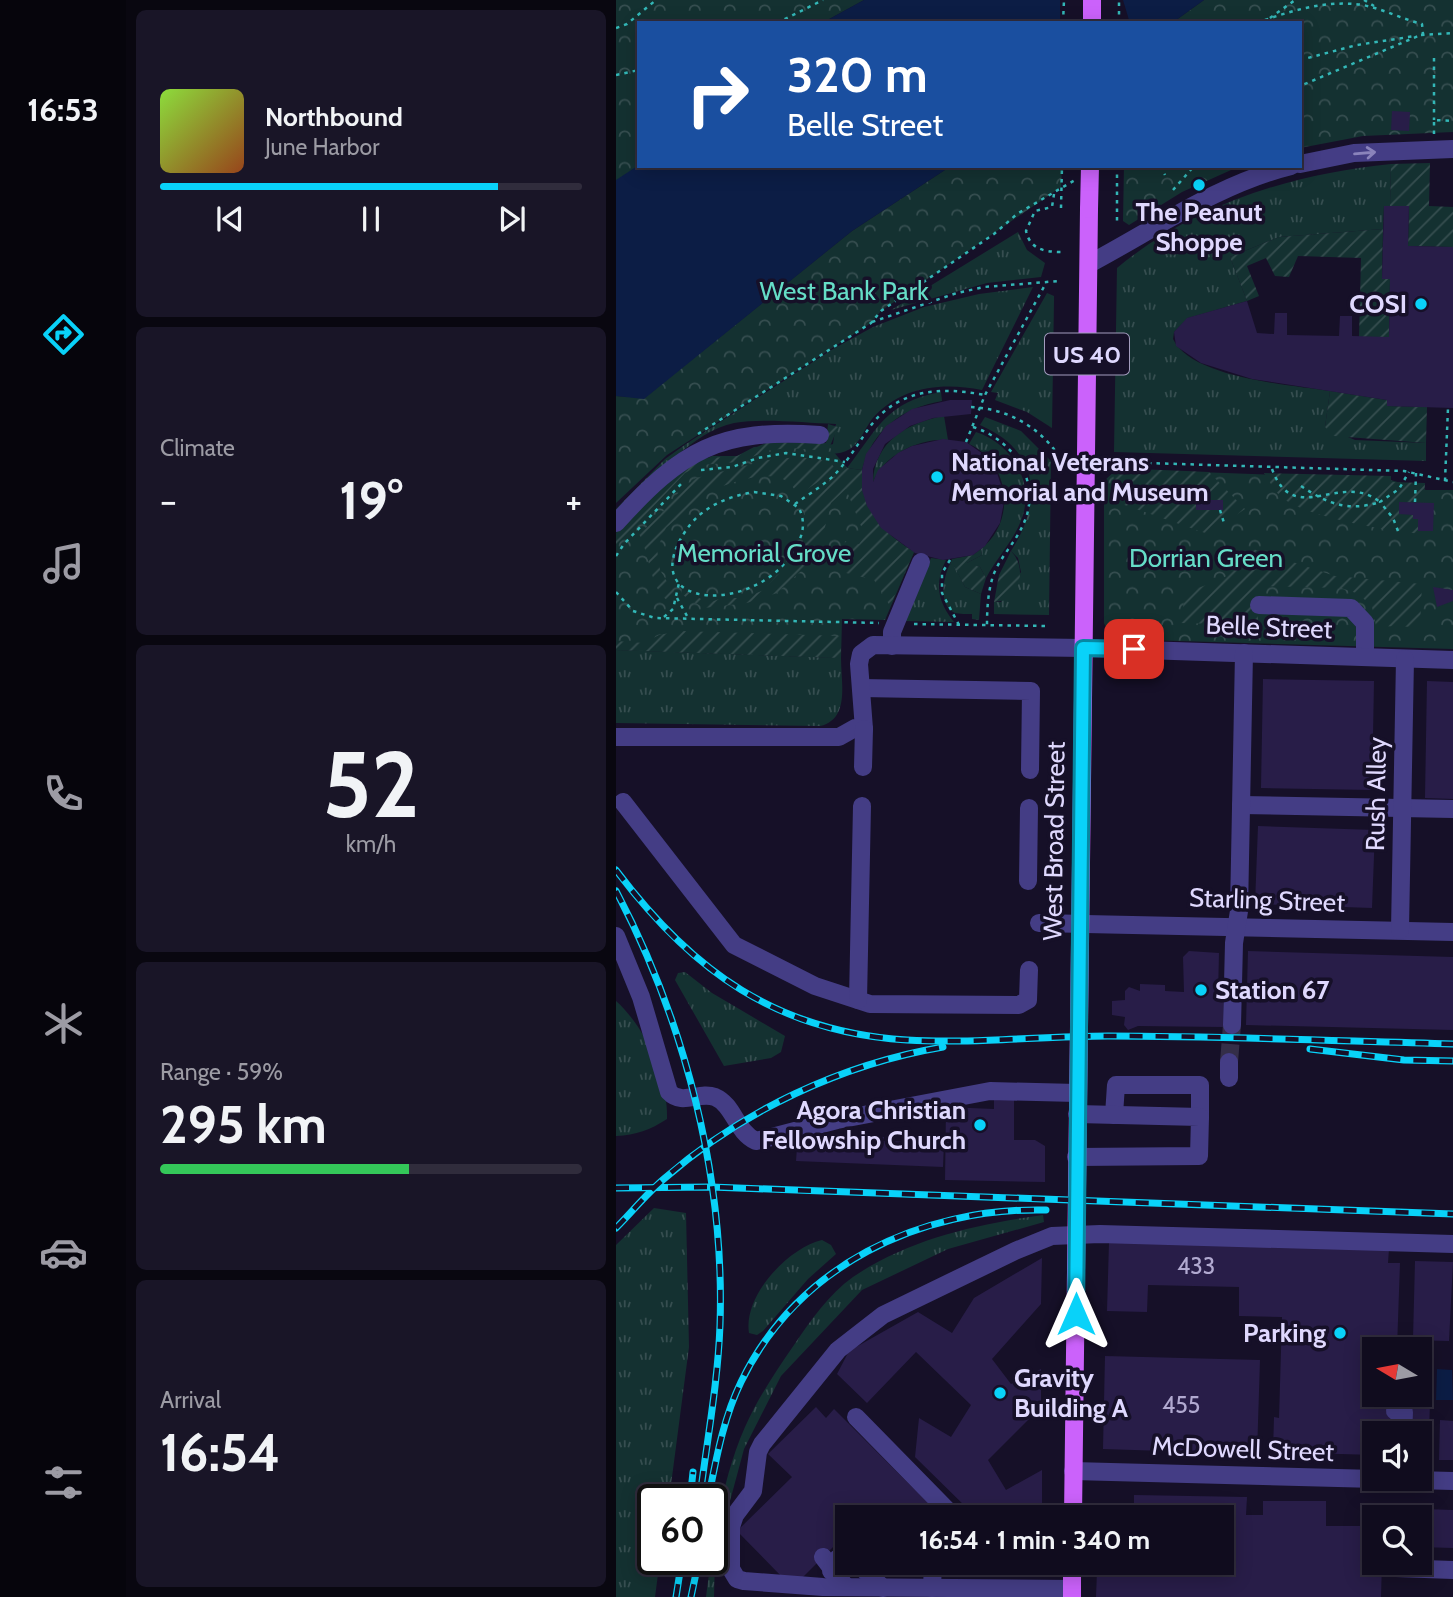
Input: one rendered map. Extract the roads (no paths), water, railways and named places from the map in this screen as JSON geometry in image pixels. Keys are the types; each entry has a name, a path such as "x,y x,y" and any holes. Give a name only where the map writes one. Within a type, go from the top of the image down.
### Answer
{"main road":[{"path":"1092,0 1092,21"},
{"name":"West Broad Street","path":"1073,1505 1089,209 1087,170"},
{"path":"1072,1575 1072,1593"}],"street":[{"path":"1302,164 1354,153 1453,149"},
{"path":"1088,264 1207,198 1283,168"},
{"path":"616,523 671,467 694,453 747,435 820,435"},
{"path":"892,646 896,624 921,562"},
{"path":"1259,605 1351,608 1365,623 1365,657"},
{"name":"Belle Street","path":"861,688 861,654 873,645 1083,648 1453,660"},
{"path":"1231,1025 1241,805 1244,653"},
{"name":"Rush Alley","path":"1400,930 1405,659"},
{"path":"863,767 861,688 1031,691 1030,770"},
{"path":"616,737 839,737 855,728 864,729"},
{"path":"623,802 734,945 815,986 870,1004 1019,1005 1028,1000 1029,970"},
{"path":"1241,805 1453,809"},
{"path":"858,1000 862,806"},
{"path":"1028,881 1029,808"},
{"name":"Starling Street","path":"1039,923 1236,925 1453,932"},
{"path":"616,936 641,997 669,1092 674,1097 686,1099 704,1095 723,1102 751,1139 762,1140 837,1120 990,1091 1077,1093"},
{"path":"1076,1157 1199,1156 1200,1085 1116,1085 1114,1115"},
{"path":"1077,1114 1200,1117"},
{"path":"1072,1593 958,1593 932,1588 846,1587 824,1574 744,1581 737,1579 731,1569 731,1527 736,1514 753,1491 762,1444 838,1350 883,1315 1014,1251 1052,1236 1100,1234 1453,1244"},
{"path":"1395,1411 1404,1412 1404,1421"},
{"path":"856,1418 942,1505"},
{"name":"McDowell Street","path":"1073,1471 1362,1478"},
{"name":"McDowell Street","path":"1432,1480 1453,1481"},
{"path":"1432,1570 1453,1570"},
{"path":"869,1575 883,1588"},
{"path":"932,1588 933,1575"}],"water":[{"path":"864,0 1204,0 1175,21 826,21"},
{"path":"637,166 948,168 852,231 644,399 616,396 616,180"},
{"path":"1437,1369 1452,1370 1453,1400 1436,1400"}],"tunnel":[{"path":"1229,1062 1232,1025"}],"railway":[{"path":"616,870 675,938 707,966 741,990 778,1009 817,1024 860,1035 932,1041 1151,1036 1453,1044"},
{"path":"616,891 662,993 681,1047 696,1102 716,1213 720,1269 719,1346 702,1484"},
{"path":"616,1228 658,1184 695,1154 760,1112 831,1078 868,1065 943,1047"},
{"path":"1310,1049 1404,1060 1453,1061"},
{"path":"616,1188 711,1187 1453,1214"},
{"path":"711,1484 725,1425 741,1382 765,1341 795,1306 829,1276 867,1251 909,1233 953,1219 999,1212 1046,1210"},
{"path":"692,1484 693,1472"},
{"path":"676,1597 679,1575"},
{"path":"691,1597 696,1575"}],"place":[{"name":"The Peanut Shoppe","path":"1199,185"},
{"name":"COSI","path":"1421,304"},
{"name":"National Veterans Memorial and Museum","path":"937,477"},
{"name":"Station 67","path":"1201,990"},
{"name":"Agora Christian Fellowship Church","path":"980,1125"},
{"name":"Parking","path":"1340,1333"},
{"name":"Gravity Building A","path":"1000,1393"}],"park label":[{"name":"West Bank Park","path":"844,291"},
{"name":"Memorial Grove","path":"764,553"},
{"name":"Dorrian Green","path":"1206,558"}]}
